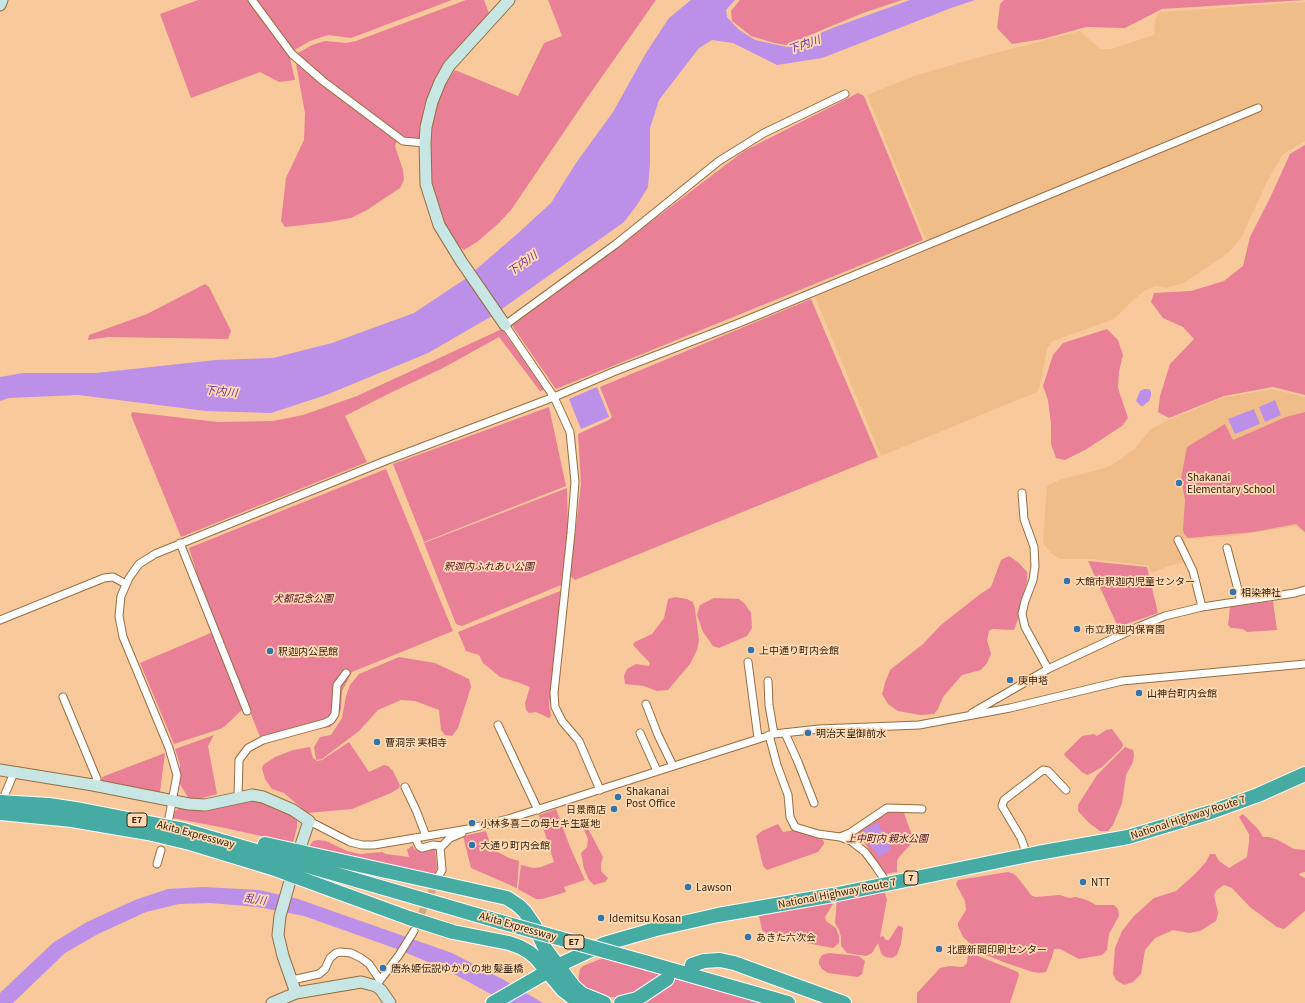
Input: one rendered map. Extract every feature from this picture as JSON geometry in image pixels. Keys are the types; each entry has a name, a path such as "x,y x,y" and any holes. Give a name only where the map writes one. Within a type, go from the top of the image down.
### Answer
{"highway":[{"name":"National Highway Route 7","path":"495,1002 552,968 604,944 675,924 833,895 1028,855 1128,837 1211,812 1258,795 1305,774"},
{"name":"Akita Expressway","path":"3,798 82,810 180,829 788,1003"},
{"name":"Akita Expressway","path":"0,813 74,818 119,824 271,855"},
{"path":"0,813 72,820 110,826 190,843 226,853 327,887 409,918 454,932 493,939 520,947 552,968 582,994 604,1003"},
{"path":"180,829 245,840 506,898 519,906 525,912 534,925 563,990 580,1003"},
{"path":"692,965 704,961 720,960 734,963 844,1003"},
{"path":"621,1003 637,999 667,980"}],"street":[{"path":"0,5 2,0"},
{"path":"252,0 292,54 323,81 403,141 425,143"},
{"path":"509,0 449,66 440,82 432,102 426,127 426,184 440,226 461,261 554,397 570,432 575,482 554,693 555,707 562,721 579,741 600,790"},
{"path":"505,325 616,244 719,161 764,133 845,94"},
{"path":"169,818 177,775 169,748 123,637 119,616 121,596 126,584 139,564 155,554 180,543 385,461 554,397 613,372 739,323 1258,108"},
{"path":"1022,493 1024,519 1034,547 1035,566 1034,580 1025,601 1022,614 1025,627 1048,669"},
{"path":"1178,540 1192,570 1202,607"},
{"path":"180,543 247,711"},
{"path":"1227,548 1241,601"},
{"path":"0,620 104,578 113,577 126,584"},
{"path":"969,715 1048,669 1165,616 1202,607 1305,590"},
{"path":"748,662 758,738"},
{"path":"415,838 419,846 422,848 433,845 442,846 450,838 475,828 538,810 772,734 818,729 919,725 1010,708 1122,681 1305,664"},
{"path":"238,797 239,760 248,748 263,740 326,723 331,720 335,714 337,685 346,672"},
{"path":"768,681 772,734 777,765 788,795 790,817 795,828 818,834 840,837 851,841 865,852 887,883"},
{"path":"63,697 97,778 93,785"},
{"path":"646,704 658,735 673,766"},
{"path":"498,725 538,810"},
{"path":"640,733 657,771"},
{"path":"784,733 798,762 814,803"},
{"path":"0,770 93,785 172,801 205,805 252,795 263,797 293,810 309,821 350,842 362,845 374,845 475,828"},
{"path":"1028,855 1021,838 1002,806 1004,800 1043,770 1048,771 1066,790"},
{"path":"3,798 14,773"},
{"path":"405,787 426,836"},
{"path":"840,837 850,833 887,808 922,809"},
{"path":"301,845 309,821"},
{"path":"438,876 442,870 440,846"},
{"path":"157,864 161,850"},
{"path":"289,886 280,916 278,935 283,956 296,993"},
{"path":"378,983 399,955 414,931"},
{"path":"292,980 319,974 325,969 330,958 336,953 351,953 369,964 381,990 390,1003"},
{"path":"272,1003 296,993 361,982 378,983"}],"shaded area":[{"path":"1305,2 1305,141 1283,154 1267,182 1241,238 1229,252 1184,283 1166,288 1156,286 1144,291 1114,319 1053,341 1047,349 1041,382 1037,392 881,456 815,297 930,250 867,95 914,76 1080,31 1100,49 1111,49 1154,35 1155,19 1160,12"},
{"name":"Shakanai Elementary School","path":"1272,389 1305,397 1305,533 1296,526 1232,536 1184,539 1192,560 1169,566 1151,573 1149,566 1092,559 1060,559 1051,553 1043,543 1047,486 1059,480 1105,468 1118,461 1134,449 1151,429 1169,420 1222,398"}],"green space":[{"path":"198,0 248,0 289,54 295,80 279,82 260,72 191,98 160,14"},
{"path":"255,0 452,0 351,38 328,35 310,41 293,51"},
{"path":"466,0 484,0 490,16 464,41 445,64 432,85 424,108 420,138 403,137 296,54 312,45 325,41 346,43 356,41"},
{"path":"548,0 656,0 511,210 498,224 477,242 464,250 457,245 442,219 432,186 429,151 433,117 441,91 455,70 518,96 544,43 562,36"},
{"path":"740,0 902,0 863,13 786,45 751,36 732,21 731,11"},
{"path":"1004,0 1305,0 1162,9 1125,28 1086,27 1043,39 1012,44 997,28 1000,4"},
{"path":"296,64 397,141 395,146 403,170 404,180 400,188 367,210 351,218 285,227 281,221 286,178 304,140 305,113"},
{"path":"858,93 864,96 923,240 556,389 511,324 628,239 744,151"},
{"path":"1305,145 1305,395 1273,387 1224,396 1169,418 1158,412 1160,396 1170,364 1194,339 1183,327 1163,318 1151,302 1154,293 1191,291 1224,281 1243,266 1250,237 1290,154"},
{"path":"205,284 209,287 231,331 228,339 108,337 88,340 89,335 147,314"},
{"path":"811,299 878,457 575,580 570,576 581,484 578,434 609,420 612,417 600,387"},
{"path":"502,329 544,390 540,391 499,337 443,368 345,416 367,462 181,537 131,415 132,412 218,422 273,421 303,415 357,396"},
{"path":"1107,329 1118,340 1123,355 1119,371 1118,388 1128,418 1122,426 1085,450 1065,460 1056,458 1051,444 1051,424 1048,400 1043,386 1053,355 1063,343"},
{"path":"549,407 566,486 424,542 393,464"},
{"path":"1305,412 1305,532 1296,524 1253,532 1188,538 1184,534 1183,529 1185,500 1181,478 1187,447 1225,424 1233,440 1286,417"},
{"name":"犬都記念公園","path":"386,469 453,631 352,672 342,691 341,709 336,721 330,727 262,742 202,590 189,548"},
{"name":"釈迦内ふれあい公園","path":"567,488 568,527 561,585 462,626 456,624 424,543"},
{"path":"1009,556 1019,563 1027,572 1027,581 1019,616 1014,630 992,629 989,631 987,640 991,654 987,663 981,670 962,675 943,697 934,714 920,715 898,711 888,704 882,694 890,670 923,644 941,625 991,587 1001,560"},
{"path":"1088,561 1147,567 1158,613 1118,627"},
{"path":"560,591 562,596 549,705 551,716 549,718 536,712 529,713 526,710 525,703 530,687 500,677 483,663 479,655 466,651 458,632"},
{"path":"675,597 687,599 693,602 695,609 699,640 697,650 690,664 668,690 657,691 644,686 625,684 624,676 627,669 636,664 649,666 650,663 633,645 635,642 652,634 664,618 668,599"},
{"path":"714,598 739,599 745,604 751,613 752,628 747,636 719,648 713,646 703,632 697,615 700,605"},
{"path":"1273,601 1277,630 1247,632 1243,629 1231,628 1228,625 1230,607"},
{"path":"213,632 244,708 220,729 174,744 140,663"},
{"path":"399,657 435,663 469,679 471,687 458,728 452,736 445,735 441,730 439,710 415,701 401,700 378,710 359,731 322,759 316,760 314,747 320,737 331,735 342,718 346,696 350,685 359,674"},
{"path":"1112,729 1123,744 1122,748 1102,767 1088,775 1083,773 1065,756 1064,754 1082,736 1094,734 1097,736 1106,730"},
{"path":"214,735 208,746 217,794 199,799 189,799 180,784 180,765 175,749"},
{"path":"349,742 369,772 384,765 388,766 393,771 400,785 399,788 391,793 352,809 307,813 284,793 272,789 265,779 262,768 263,765 275,757 293,750 310,747 313,758 317,761 322,760"},
{"path":"1125,747 1133,750 1134,754 1133,762 1126,775 1122,803 1113,825 1108,831 1100,831 1089,823 1078,811 1078,805 1097,775"},
{"path":"165,753 160,792 102,782 102,777"},
{"path":"246,801 261,802 287,812 294,817 297,821 297,827 293,843 173,818 173,813 180,807 196,810"},
{"path":"556,809 570,847 585,880 564,887 566,892 542,899 536,899 518,889 521,865 534,868 554,862 539,815"},
{"name":"上中町内 親水公園","path":"889,810 901,810 904,813 914,841 899,857 897,861 897,872 885,874 858,833 859,830"},
{"path":"1243,814 1258,829 1263,837 1278,840 1294,849 1305,850 1305,872 1300,873 1299,875 1305,878 1305,911 1284,929 1277,927 1250,907 1232,888 1224,885 1217,890 1214,895 1218,913 1216,921 1200,931 1189,933 1173,930 1155,938 1145,950 1141,974 1133,982 1124,985 1116,980 1113,974 1115,948 1122,931 1134,916 1154,898 1176,891 1195,874 1206,862 1210,854 1215,854 1219,861 1229,868 1247,857 1249,834 1239,817"},
{"path":"585,823 603,857 601,871 608,878 605,882 594,885 589,880 584,869 581,853 587,847 588,839 582,825"},
{"path":"778,824 783,832 794,830 823,840 824,844 818,852 767,870 763,866 756,836 762,831"},
{"path":"486,831 492,849 509,858 519,861 517,888 471,868 463,836"},
{"path":"313,841 326,841 347,851 360,854 382,852 386,854 409,857 407,849 410,847 413,846 414,849 421,852 433,848 435,849 437,868 435,875 308,848"},
{"path":"1008,872 1014,874 1031,895 1035,897 1060,895 1069,898 1076,897 1087,900 1096,905 1114,905 1118,909 1119,916 1109,934 1107,950 1102,955 1079,959 1060,949 1054,949 1046,972 1039,973 1006,963 979,952 963,937 958,926 958,923 966,910 965,901 956,884 958,880"},
{"path":"884,890 887,899 880,937 883,936 886,940 889,940 898,926 903,928 901,944 897,955 892,958 885,957 881,953 878,943 872,953 866,956 847,953 841,946 841,937 835,923 837,899"},
{"path":"828,902 833,904 825,917 826,921 836,928 839,936 839,943 833,948 767,935 762,930 759,916 781,910"},
{"path":"829,953 859,956 865,961 862,974 858,977 828,973 822,969 819,964 819,960 822,955"},
{"path":"971,953 1018,972 1019,975 1010,1003 917,1003 917,993 940,968 950,966 963,967 967,963 968,954"},
{"path":"603,958 661,975 640,992 620,997 609,997 594,993 585,988 578,981 580,969 583,966"},
{"path":"675,979 761,1003 641,1003 671,985"}],"water":[{"name":"下内川","path":"691,0 735,0 726,10 727,17 738,29 755,40 787,47 835,27 910,0 975,0 822,58 777,65 733,43 712,40 699,48 659,100 650,128 648,187 624,222 492,316 428,353 326,395 271,413 206,411 78,395 9,398 0,401 0,377 23,373 96,373 216,360 273,358 332,343 414,313 465,279 551,203 576,163 613,112 646,53 669,18"},
{"path":"597,387 609,417 581,429 569,399"},
{"path":"1149,389 1151,391 1151,396 1149,401 1141,406 1136,401 1140,391"},
{"path":"1275,400 1281,415 1265,422 1259,407"},
{"path":"1254,409 1260,424 1235,434 1228,419"},
{"path":"878,823 890,846 889,851 879,857 863,834 863,830"},
{"name":"乱川","path":"203,887 259,890 298,899 452,953 504,980 543,1003 507,1003 445,969 397,949 304,916 258,907 210,903 179,904 146,912 98,934 65,953 13,1003 0,1003 0,993 54,942 87,922 135,900 168,889"}],"tunnel":[{"path":"417,923 437,880"}],"place":[{"name":"Shakanai Elementary School","path":"1179,483"},
{"name":"大館市釈迦内児童センター","path":"1067,581"},
{"name":"相染神社","path":"1233,592"},
{"name":"市立釈迦内保育園","path":"1077,629"},
{"name":"上中通り町内会館","path":"751,650"},
{"name":"釈迦内公民館","path":"270,651"},
{"name":"庚申塔","path":"1010,680"},
{"name":"山神台町内会館","path":"1139,693"},
{"name":"明治天皇御前水","path":"808,733"},
{"name":"曹洞宗 実相寺","path":"377,742"},
{"name":"Shakanai Post Office","path":"618,797"},
{"name":"日景商店","path":"614,809"},
{"name":"小林多喜二の母セキ生誕地","path":"472,823"},
{"name":"大通り町内会館","path":"472,845"},
{"name":"NTT","path":"1083,882"},
{"name":"Lawson","path":"688,887"},
{"name":"Idemitsu Kosan","path":"601,918"},
{"name":"あきた六次会","path":"748,937"},
{"name":"北鹿新聞印刷センター","path":"939,949"},
{"name":"唐糸姫伝説ゆかりの地 髪垂橋","path":"383,968"}]}
